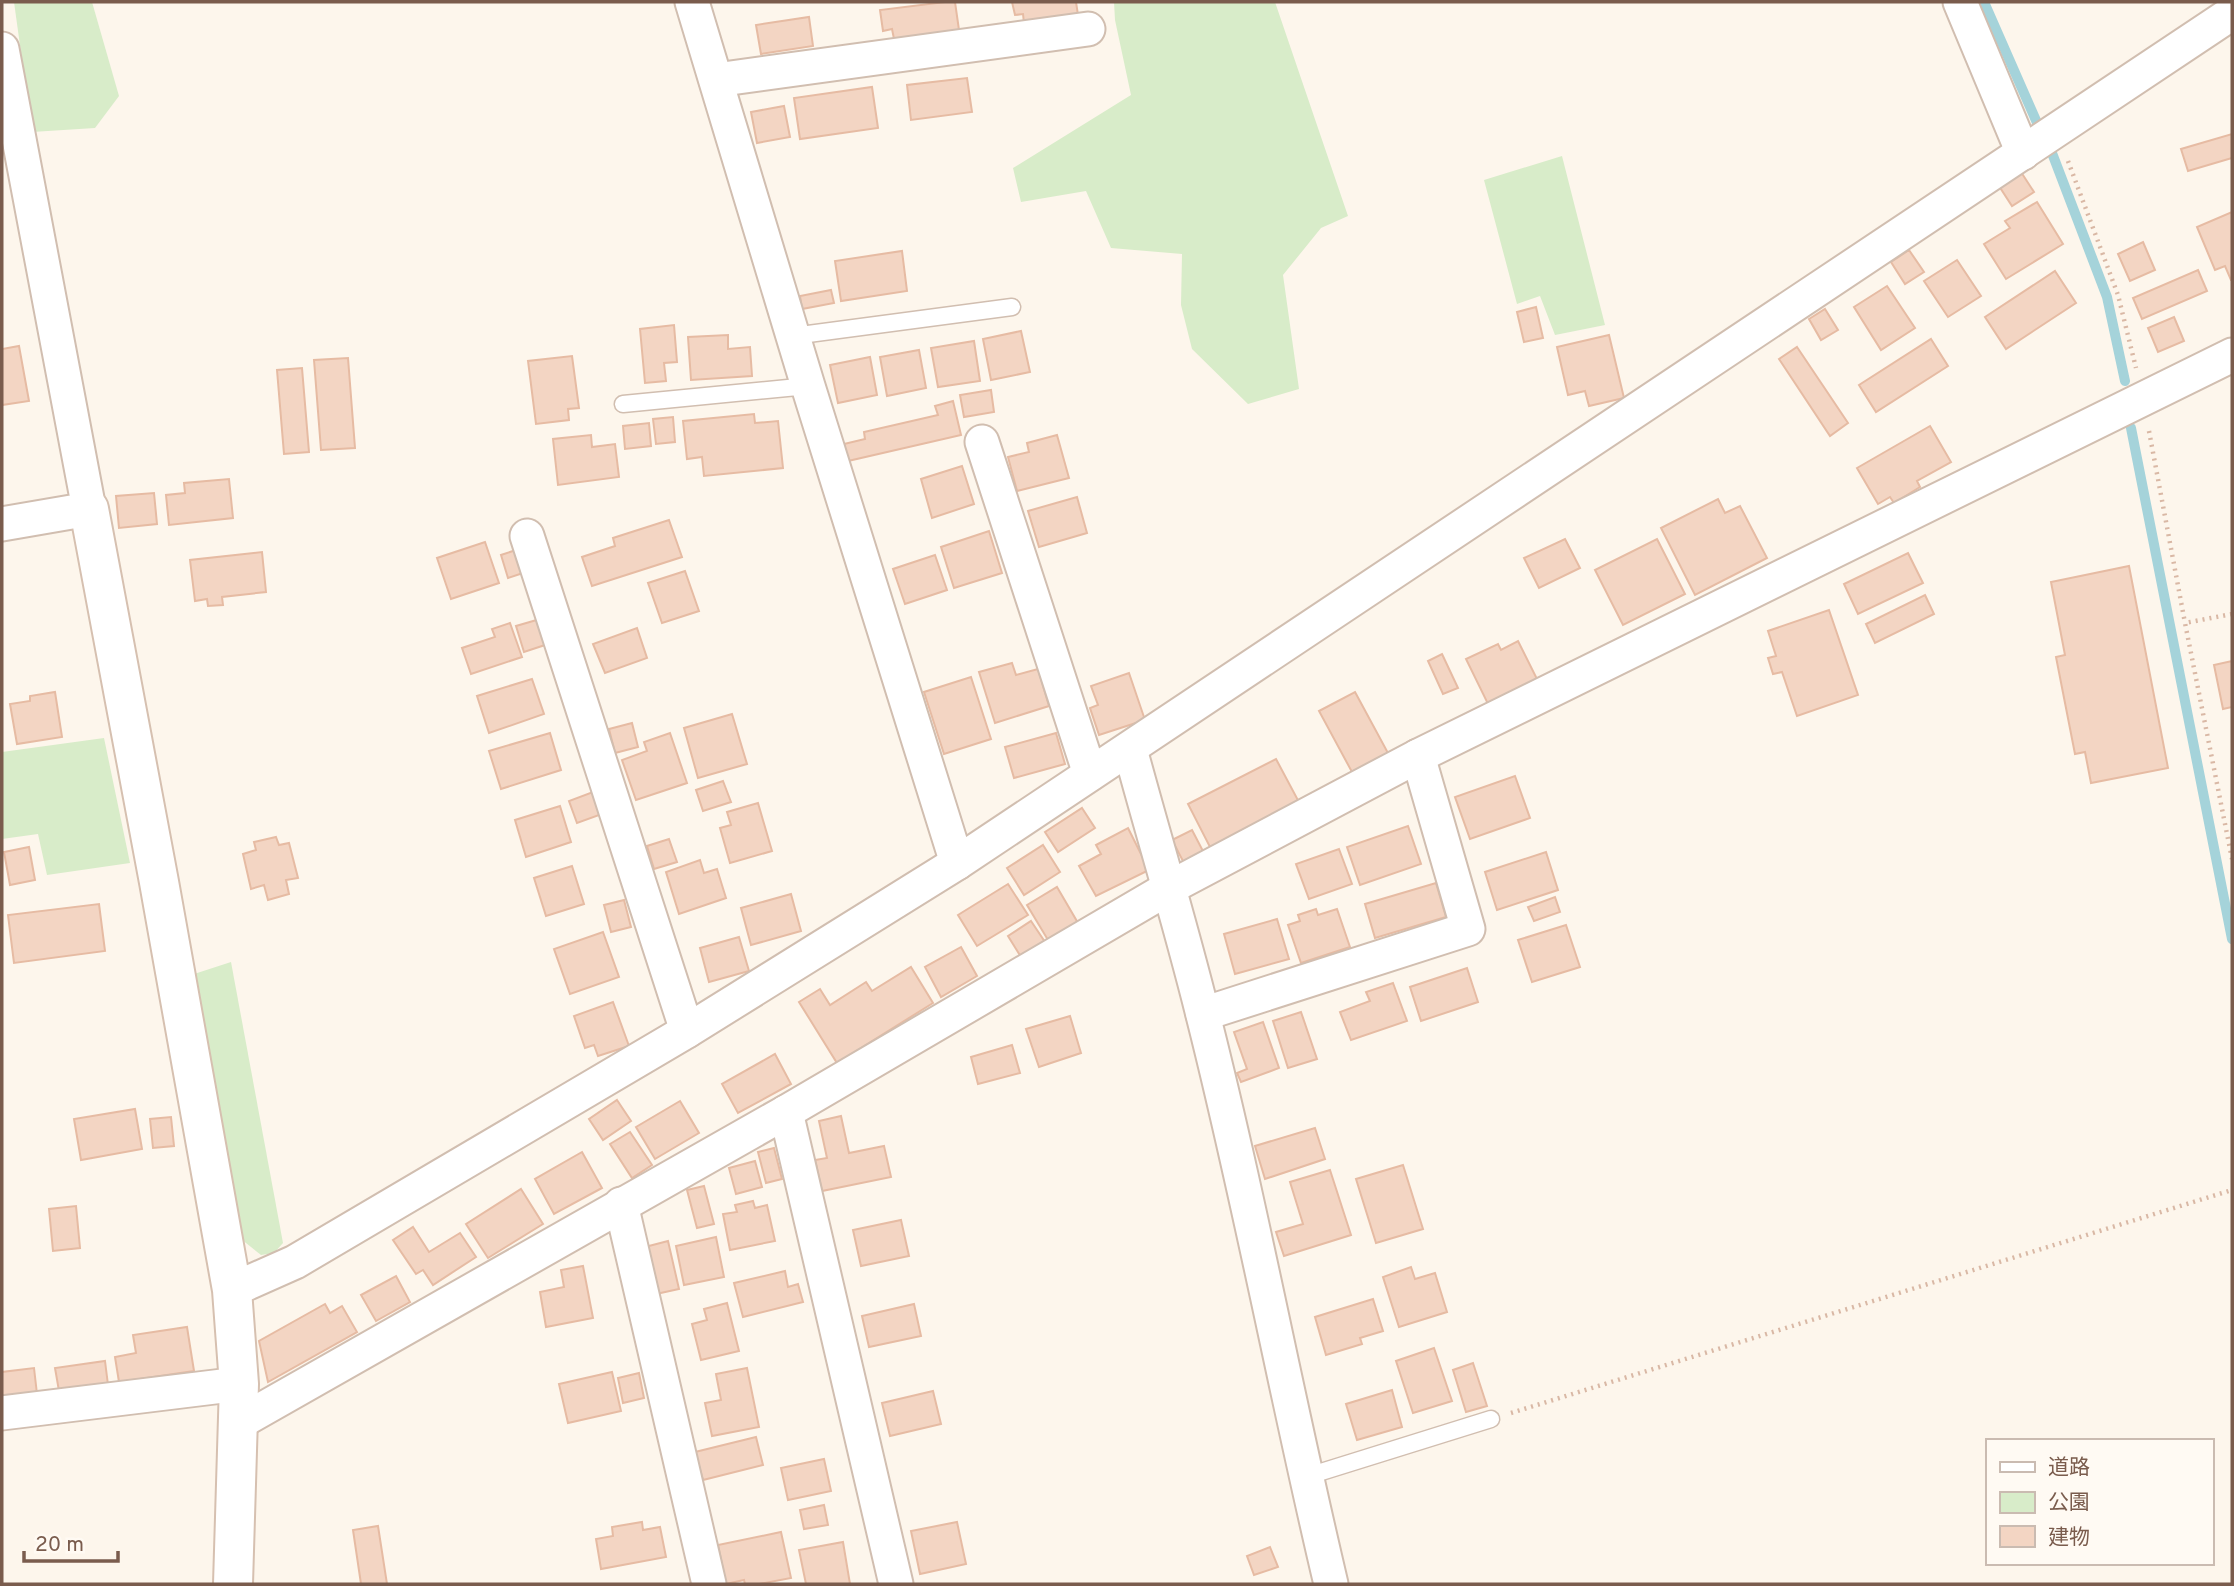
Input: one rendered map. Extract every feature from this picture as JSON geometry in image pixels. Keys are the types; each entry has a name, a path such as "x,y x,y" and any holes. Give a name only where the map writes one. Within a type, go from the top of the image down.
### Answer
{"street":[{"path":"692,2 808,387 957,863"},
{"path":"1960,2 2023,153"},
{"path":"232,1290 295,1262 687,1031 957,863 2232,13"},
{"path":"716,80 1088,29"},
{"path":"2,49 159,882 232,1290 239,1384 233,1584"},
{"path":"238,1423 786,1112 1167,889 1418,756 2232,355"},
{"path":"982,442 1090,774"},
{"path":"2,524 89,509"},
{"path":"527,536 687,1031"},
{"path":"1130,749 1203,1014 1266,1283 1305,1477 1331,1584"},
{"path":"1203,1014 1468,929 1418,756"},
{"path":"786,1112 896,1584"},
{"path":"621,1204 709,1584"},
{"path":"2,1413 239,1384"}],"lane":[{"path":"793,336 1012,307"},
{"path":"623,404 808,387"},
{"path":"1305,1477 1490,1419"}],"path":[{"path":"2232,614 2185,623 2232,859"},
{"path":"1490,1419 2232,1190"}],"green space":[{"path":"14,2 92,2 119,96 95,128 32,132"},
{"path":"1114,2 1275,2 1348,216 1321,228 1283,275 1299,389 1248,404 1192,349 1181,305 1182,254 1111,248 1086,191 1021,202 1013,168 1131,95 1115,20"},
{"path":"1562,156 1605,325 1555,335 1540,296 1517,304 1484,180"},
{"path":"104,738 130,863 47,875 38,834 2,839 2,752"},
{"path":"231,962 283,1243 274,1253 261,1255 241,1239 191,975"}],"building":[{"path":"955,2 959,30 894,39 892,29 883,31 880,10"},
{"path":"1012,2 1076,2 1078,15 1024,23 1023,14 1015,15"},
{"path":"809,17 813,46 761,54 756,25"},
{"path":"967,78 972,112 911,120 907,85"},
{"path":"872,87 878,128 800,139 794,98"},
{"path":"784,106 790,137 757,143 751,112"},
{"path":"2232,134 2232,158 2188,171 2181,149"},
{"path":"2021,172 2034,192 2012,206 1999,186"},
{"path":"2037,202 2063,244 2006,279 1984,244 2010,228 2005,221"},
{"path":"2232,212 2231,280 2225,266 2215,270 2197,227"},
{"path":"2143,242 2155,270 2130,281 2118,254"},
{"path":"1909,250 1924,272 1905,284 1891,262"},
{"path":"902,251 907,291 841,301 835,261"},
{"path":"1957,260 1981,296 1948,317 1924,281"},
{"path":"2198,270 2207,291 2142,319 2133,298"},
{"path":"2055,271 2076,303 2006,349 1985,317"},
{"path":"1887,286 1915,328 1881,350 1854,307"},
{"path":"831,290 834,303 802,309 800,296"},
{"path":"1536,307 1543,338 1524,342 1517,312"},
{"path":"1825,309 1838,330 1821,340 1809,319"},
{"path":"2174,317 2184,341 2158,352 2148,328"},
{"path":"674,325 677,362 664,363 666,381 645,383 640,329"},
{"path":"1021,331 1030,372 991,380 983,339"},
{"path":"728,335 728,349 750,347 752,376 691,380 688,337"},
{"path":"1609,335 1624,398 1589,406 1585,391 1568,395 1557,347"},
{"path":"1931,339 1948,366 1876,412 1859,385"},
{"path":"974,341 980,381 938,387 931,348"},
{"path":"19,346 29,401 2,405 2,349"},
{"path":"1797,347 1848,423 1830,436 1779,359"},
{"path":"919,350 926,388 887,396 880,357"},
{"path":"572,356 579,408 568,409 569,420 536,424 528,361"},
{"path":"870,357 877,395 838,403 830,365"},
{"path":"348,358 355,448 321,450 314,360"},
{"path":"302,368 309,452 284,454 277,370"},
{"path":"991,390 994,412 964,417 960,395"},
{"path":"953,401 961,435 848,461 844,444 865,439 864,432 938,415 935,406"},
{"path":"754,414 755,423 778,421 783,468 704,476 702,457 687,459 683,421"},
{"path":"673,417 675,442 656,444 653,419"},
{"path":"649,423 651,446 625,449 623,426"},
{"path":"1930,426 1951,462 1917,481 1920,487 1894,503 1890,497 1878,504 1857,468"},
{"path":"591,435 592,447 615,444 619,477 558,485 553,439"},
{"path":"1057,435 1069,478 1017,491 1008,457 1029,452 1027,443"},
{"path":"962,466 974,504 932,518 921,479"},
{"path":"229,479 233,518 169,525 166,495 185,493 184,483"},
{"path":"154,493 157,524 119,528 116,496"},
{"path":"1077,497 1087,533 1039,547 1028,511"},
{"path":"1718,499 1725,513 1740,506 1767,558 1695,595 1661,528"},
{"path":"669,520 682,557 592,586 582,557 615,546 613,538"},
{"path":"989,531 1002,573 954,588 941,547"},
{"path":"1565,539 1580,568 1539,588 1524,558"},
{"path":"1657,539 1685,594 1623,625 1595,570"},
{"path":"485,542 499,583 451,599 437,558"},
{"path":"519,549 526,572 508,578 501,555"},
{"path":"262,552 266,592 222,597 223,605 208,606 207,599 195,601 190,560"},
{"path":"1908,553 1923,583 1858,614 1844,584"},
{"path":"935,555 947,590 905,604 893,569"},
{"path":"2129,566 2168,768 2091,783 2085,752 2075,754 2056,657 2065,655 2051,582"},
{"path":"685,571 699,611 662,623 648,583"},
{"path":"1925,595 1934,614 1875,643 1866,624"},
{"path":"1829,610 1858,695 1797,716 1782,672 1773,674 1768,658 1776,656 1768,631"},
{"path":"540,619 548,644 524,652 516,626"},
{"path":"510,623 522,657 471,674 462,648 495,637 492,629"},
{"path":"637,628 647,658 605,673 593,644"},
{"path":"1518,641 1538,681 1489,706 1466,659 1498,644 1501,650"},
{"path":"1442,654 1458,688 1443,694 1428,661"},
{"path":"2232,661 2232,707 2223,709 2214,665"},
{"path":"1012,663 1016,675 1038,669 1049,706 995,723 979,672"},
{"path":"1129,673 1145,720 1099,735 1090,708 1098,705 1091,686"},
{"path":"971,677 991,739 944,754 924,692"},
{"path":"532,679 544,714 489,733 477,696"},
{"path":"55,692 62,737 17,744 10,704 30,701 30,696"},
{"path":"1355,692 1388,753 1352,772 1319,711"},
{"path":"732,714 747,764 698,778 684,728"},
{"path":"632,723 638,747 615,753 609,729"},
{"path":"550,733 561,770 501,789 489,751"},
{"path":"670,733 687,783 636,800 622,760 647,751 644,742"},
{"path":"1056,733 1065,764 1014,778 1005,747"},
{"path":"1276,759 1300,804 1211,849 1188,804"},
{"path":"1515,776 1530,818 1470,839 1455,797"},
{"path":"723,781 731,802 703,811 696,790"},
{"path":"593,792 602,814 577,823 569,801"},
{"path":"758,803 772,851 730,863 720,828 731,825 727,812"},
{"path":"560,806 571,842 526,857 515,820"},
{"path":"1082,808 1095,828 1058,852 1045,832"},
{"path":"1408,826 1421,864 1360,885 1347,847"},
{"path":"1128,828 1149,870 1096,896 1079,866 1101,854 1096,845"},
{"path":"1192,830 1204,853 1184,863 1172,840"},
{"path":"276,837 279,845 289,843 298,878 286,880 289,894 268,900 264,885 251,889 243,854 256,850 254,842"},
{"path":"669,839 677,862 654,869 647,846"},
{"path":"1043,845 1060,872 1024,895 1007,868"},
{"path":"29,847 35,880 10,885 4,852"},
{"path":"1339,849 1352,884 1309,899 1296,864"},
{"path":"1546,852 1558,890 1497,910 1485,872"},
{"path":"700,860 704,873 717,869 726,898 679,914 666,872"},
{"path":"572,866 584,904 546,916 534,878"},
{"path":"1436,883 1446,917 1375,938 1365,904"},
{"path":"1008,884 1028,915 977,946 958,915"},
{"path":"1057,887 1078,923 1048,940 1027,905"},
{"path":"791,894 801,931 751,945 741,908"},
{"path":"1555,897 1560,912 1534,921 1528,907"},
{"path":"624,900 631,927 611,932 604,905"},
{"path":"99,904 105,951 14,963 8,915"},
{"path":"1316,909 1318,915 1337,909 1350,947 1301,963 1288,925 1300,921 1298,915"},
{"path":"1277,919 1289,959 1235,974 1224,934"},
{"path":"1031,921 1045,942 1021,957 1008,936"},
{"path":"1566,925 1580,967 1532,982 1518,940"},
{"path":"603,932 619,977 570,994 554,949"},
{"path":"739,937 749,971 709,982 700,948"},
{"path":"961,947 977,976 941,997 925,967"},
{"path":"911,967 933,1003 837,1063 799,1002 820,989 830,1005 866,982 872,991"},
{"path":"1467,968 1478,1002 1421,1021 1410,987"},
{"path":"1393,983 1407,1021 1351,1040 1340,1012 1370,1001 1366,992"},
{"path":"613,1002 629,1046 598,1056 594,1045 585,1048 574,1016"},
{"path":"1301,1012 1317,1059 1288,1068 1273,1021"},
{"path":"1070,1016 1081,1053 1039,1067 1026,1029"},
{"path":"1263,1022 1279,1068 1241,1082 1237,1073 1247,1069 1234,1032"},
{"path":"1012,1045 1020,1073 978,1084 971,1057"},
{"path":"775,1054 791,1084 738,1113 722,1084"},
{"path":"617,1100 631,1121 603,1140 589,1119"},
{"path":"680,1101 699,1133 655,1159 636,1127"},
{"path":"135,1109 142,1149 81,1160 74,1119"},
{"path":"841,1116 849,1153 884,1146 891,1177 822,1191 815,1160 827,1158 819,1121"},
{"path":"171,1117 174,1146 153,1148 150,1119"},
{"path":"1315,1128 1325,1159 1265,1179 1255,1146"},
{"path":"630,1132 652,1165 632,1178 610,1144"},
{"path":"774,1148 782,1179 766,1183 758,1152"},
{"path":"582,1152 602,1188 554,1214 535,1179"},
{"path":"755,1161 762,1187 736,1194 729,1168"},
{"path":"1403,1165 1423,1229 1376,1243 1356,1179"},
{"path":"1330,1170 1351,1235 1284,1256 1276,1232 1303,1224 1290,1182"},
{"path":"704,1186 714,1224 697,1228 687,1190"},
{"path":"521,1189 543,1224 488,1258 466,1224"},
{"path":"753,1201 755,1208 767,1205 775,1241 730,1250 723,1214 737,1212 735,1205"},
{"path":"76,1206 80,1248 53,1251 49,1209"},
{"path":"901,1220 909,1256 861,1266 853,1230"},
{"path":"413,1227 429,1252 460,1233 476,1257 433,1285 423,1270 416,1274 393,1240"},
{"path":"716,1237 724,1277 684,1285 676,1246"},
{"path":"668,1241 679,1289 656,1294 645,1247"},
{"path":"583,1266 593,1318 546,1327 540,1292 564,1287 561,1270"},
{"path":"1411,1267 1415,1279 1435,1273 1447,1312 1399,1327 1383,1277"},
{"path":"785,1271 788,1287 798,1284 803,1302 743,1317 734,1283"},
{"path":"396,1276 410,1302 376,1321 361,1295"},
{"path":"1373,1299 1383,1331 1360,1338 1362,1344 1326,1355 1315,1317"},
{"path":"727,1303 739,1351 701,1360 692,1324 707,1320 704,1309"},
{"path":"325,1304 330,1313 342,1306 357,1332 268,1382 259,1341"},
{"path":"914,1304 921,1336 869,1347 862,1316"},
{"path":"187,1327 194,1371 119,1382 115,1357 136,1353 133,1335"},
{"path":"1434,1348 1452,1401 1413,1413 1396,1361"},
{"path":"105,1361 108,1385 59,1391 55,1368"},
{"path":"1473,1363 1487,1406 1466,1412 1453,1370"},
{"path":"34,1368 37,1394 2,1398 2,1372"},
{"path":"747,1368 759,1427 712,1436 705,1403 721,1400 716,1374"},
{"path":"612,1372 621,1411 568,1423 559,1384"},
{"path":"639,1373 644,1398 623,1403 618,1378"},
{"path":"1392,1390 1402,1427 1357,1440 1346,1404"},
{"path":"933,1391 941,1424 890,1436 882,1403"},
{"path":"756,1437 763,1465 703,1480 695,1452"},
{"path":"824,1459 831,1491 788,1500 781,1468"},
{"path":"824,1505 828,1525 804,1529 800,1510"},
{"path":"642,1522 643,1530 660,1527 666,1557 601,1569 596,1539 613,1536 612,1527"},
{"path":"957,1522 966,1564 920,1574 911,1531"},
{"path":"378,1526 387,1584 361,1584 353,1530"},
{"path":"781,1532 791,1578 759,1584 745,1584 744,1580 726,1584 718,1545"},
{"path":"843,1542 850,1584 806,1584 799,1550"},
{"path":"1270,1547 1278,1567 1254,1575 1247,1556"}],"waterway":[{"path":"1984,2 2038,125"},
{"path":"2052,153 2107,297 2125,381"},
{"path":"2131,428 2232,939"}]}
